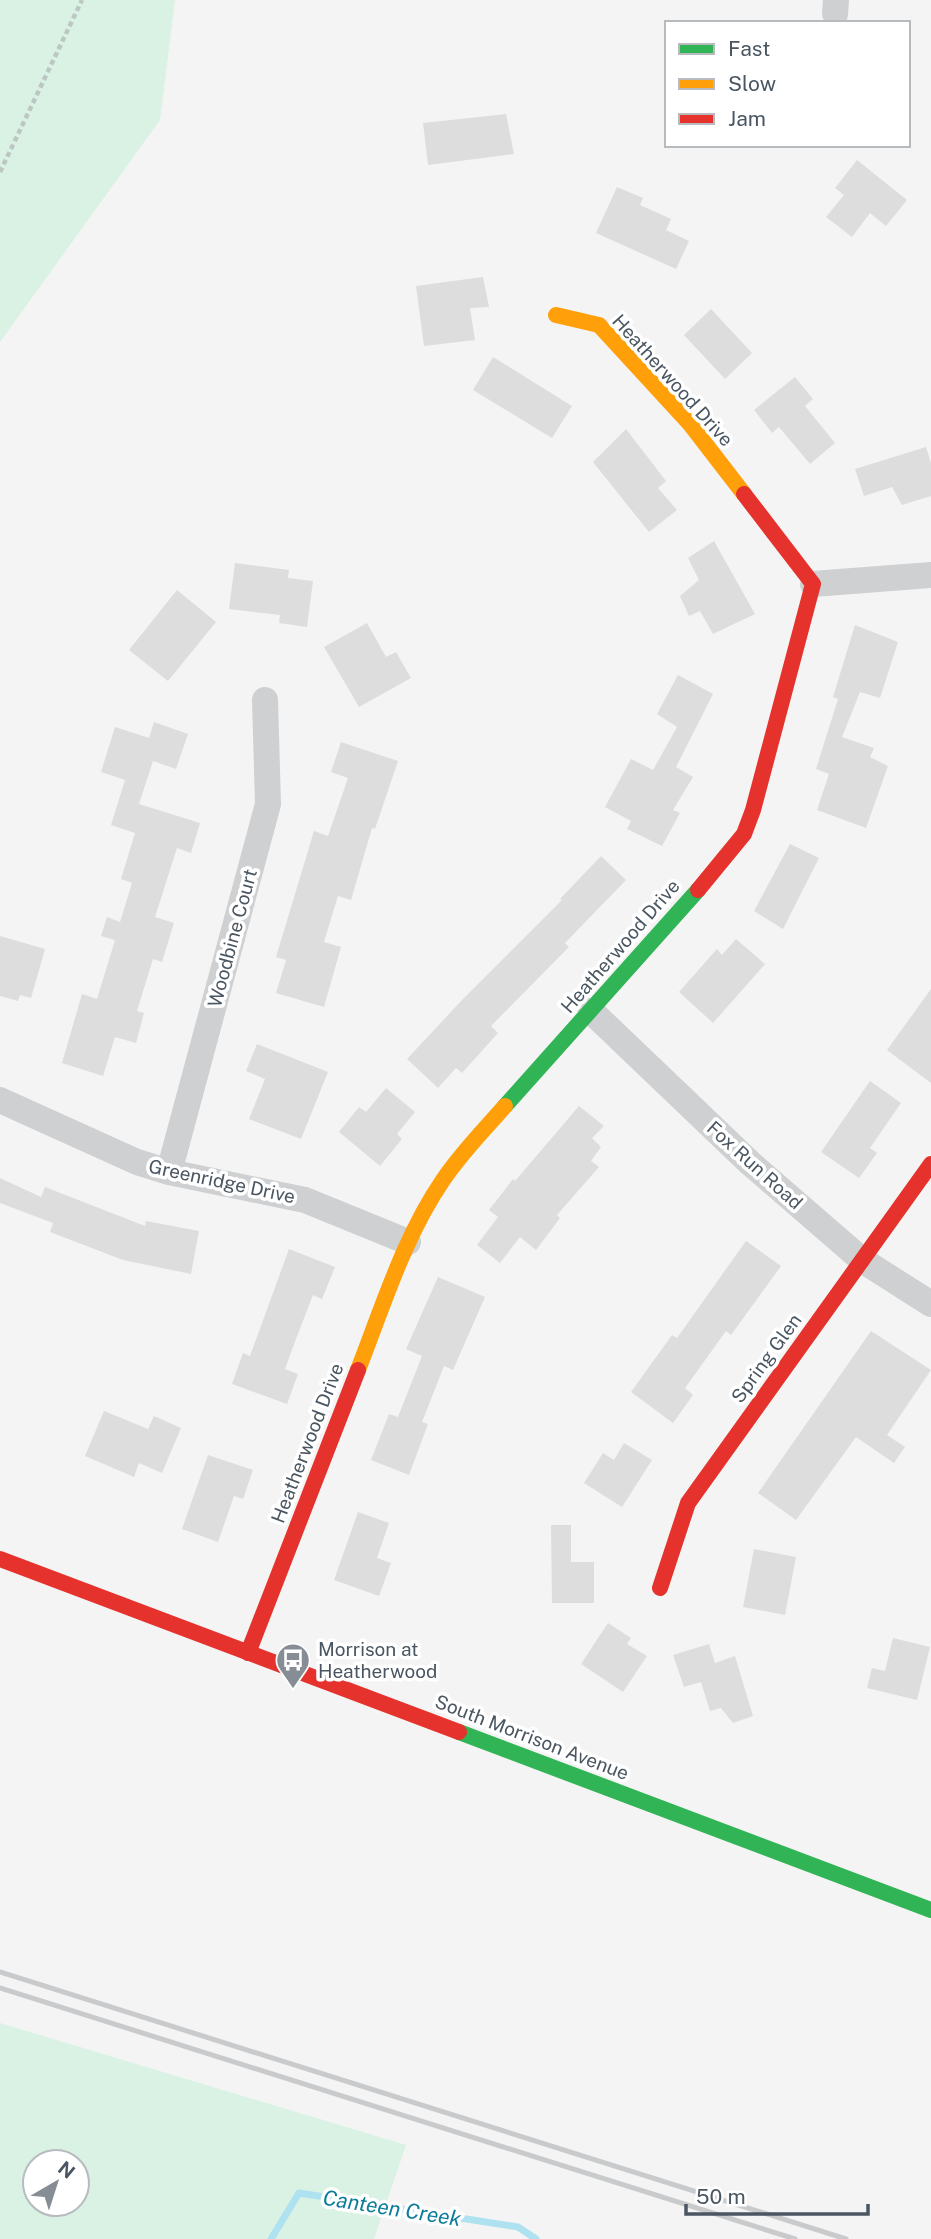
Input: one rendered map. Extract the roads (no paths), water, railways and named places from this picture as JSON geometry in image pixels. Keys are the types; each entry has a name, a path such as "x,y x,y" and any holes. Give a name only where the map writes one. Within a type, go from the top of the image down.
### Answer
{"street":[{"name":"Heatherwood Drive","path":"248,1653 408,1242 442,1181 458,1158 723,862 744,834 753,810 813,584 690,424 599,325 556,315"},
{"path":"813,584 931,575"},
{"name":"Woodbine Court","path":"169,1172 268,804 265,700"},
{"name":"Fox Run Road","path":"591,1011 750,1163 862,1261 931,1304"},
{"name":"Greenridge Drive","path":"0,1100 137,1162 169,1172 305,1199 408,1242"},
{"name":"Spring Glen","path":"660,1588 688,1503 931,1164"},
{"name":"South Morrison Avenue","path":"0,1559 931,1910"}],"waterway":[{"name":"Canteen Creek","path":"271,2239 299,2193 518,2227 536,2239"}],"railway":[{"path":"0,1972 846,2239"},
{"path":"0,1988 795,2239"}],"place":[{"name":"Morrison at Heatherwood","path":"293,1690"}]}
